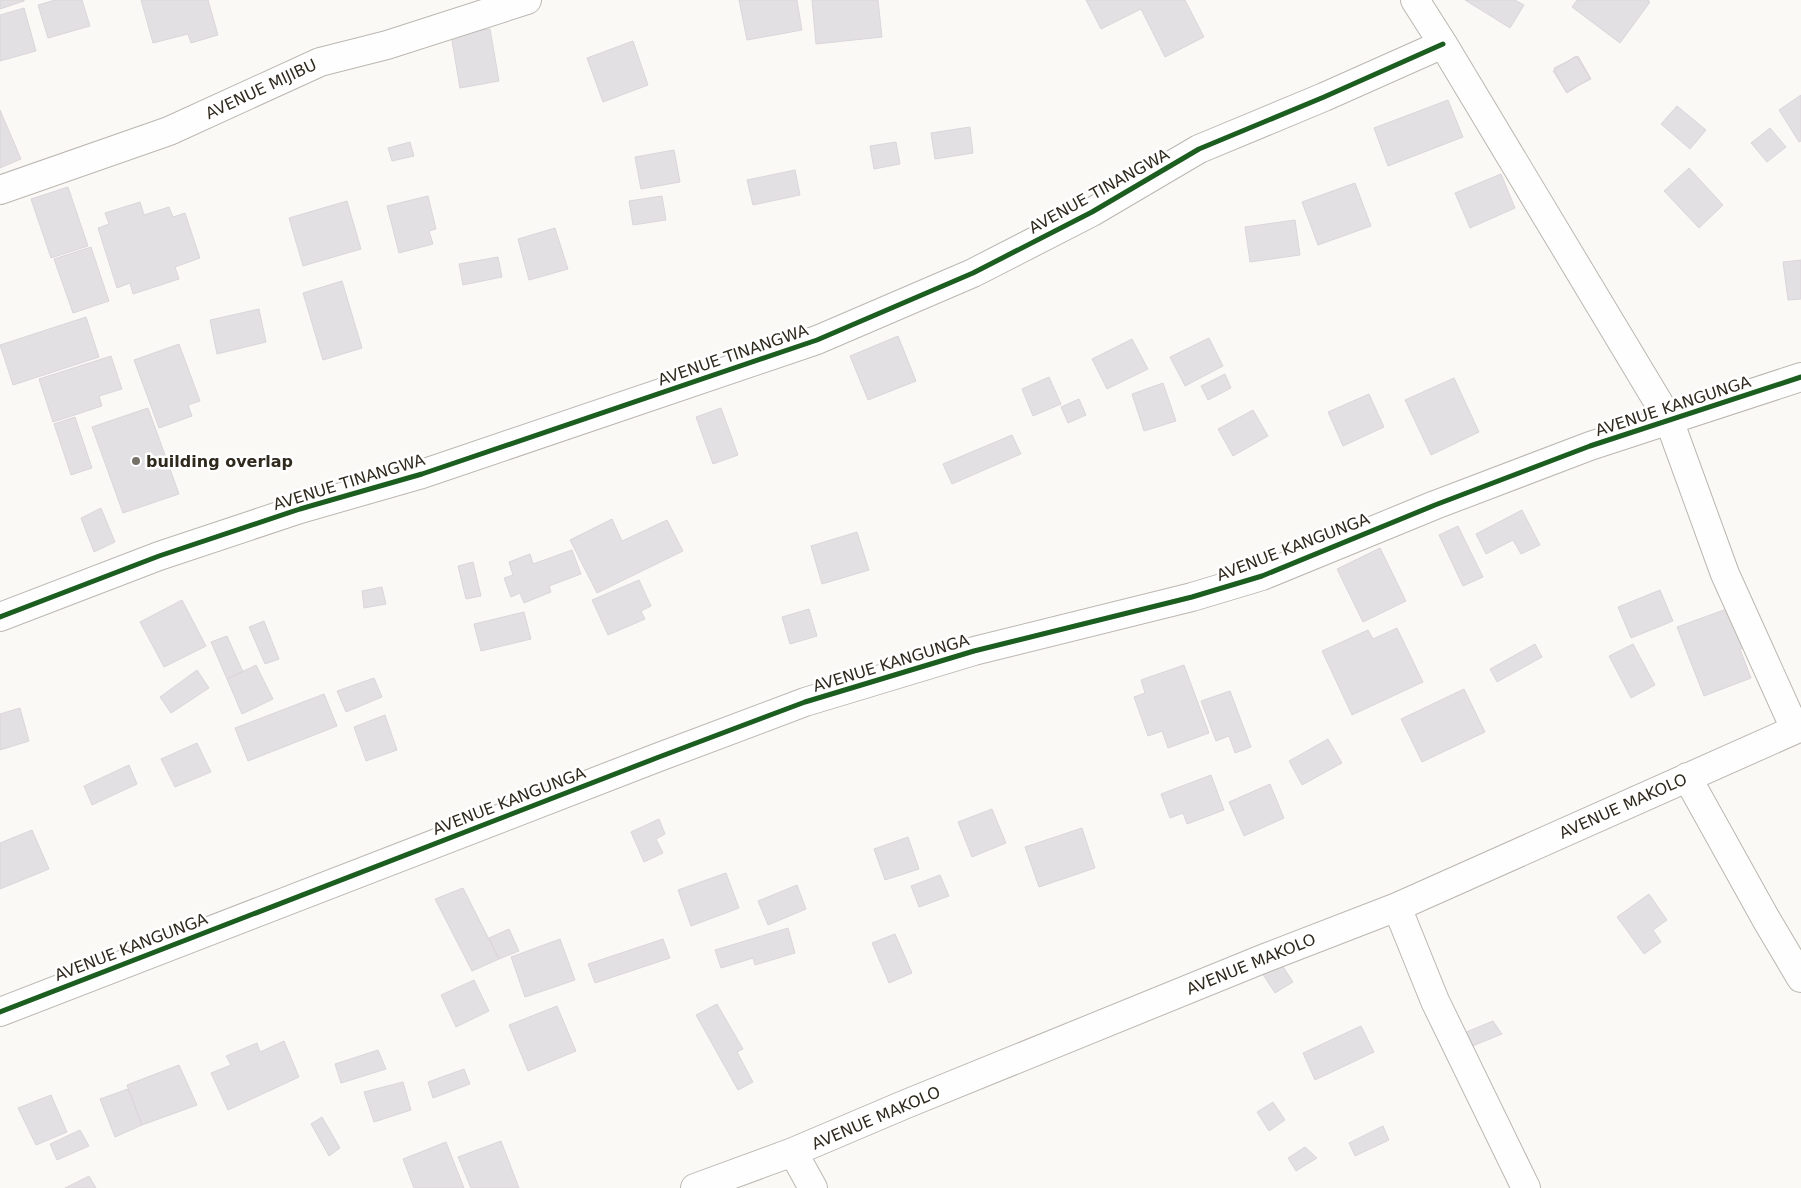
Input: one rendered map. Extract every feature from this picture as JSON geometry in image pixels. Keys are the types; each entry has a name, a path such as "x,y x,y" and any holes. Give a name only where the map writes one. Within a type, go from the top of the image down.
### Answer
{"street":[{"name":"AVENUE MIJIBU","path":"0,190 169,131 320,62 387,44 527,0"},
{"path":"1415,0 1669,420 1725,574 1798,728"},
{"name":"AVENUE TINANGWA","path":"0,617 159,556 300,509 422,474 817,340 973,273 1092,212 1199,149 1324,97 1443,44"},
{"name":"AVENUE KANGUNGA","path":"0,1012 659,756 805,702 974,651 1192,597 1262,576 1462,495 1590,446 1801,377"},
{"name":"AVENUE MAKOLO","path":"695,1188 793,1152 906,1104 1397,906 1798,728"},
{"path":"1687,778 1801,978"},
{"path":"1397,906 1435,1001 1526,1188"},
{"path":"793,1152 813,1188"}],"building":[{"path":"0,0 24,0 24,1 0,9"},
{"path":"55,0 82,0 90,26 48,38 38,5"},
{"path":"141,0 208,0 218,35 191,43 188,34 153,43"},
{"path":"739,0 797,0 802,30 747,40"},
{"path":"812,0 878,0 882,37 816,44"},
{"path":"1086,0 1185,0 1204,37 1165,57 1141,9 1101,29"},
{"path":"1465,0 1515,0 1524,5 1510,28"},
{"path":"1577,0 1648,0 1650,2 1620,43 1572,7"},
{"path":"24,8 36,51 0,61 0,15"},
{"path":"490,29 499,81 460,88 451,35"},
{"path":"633,41 648,85 603,102 587,58"},
{"path":"1576,56 1590,78 1567,93 1553,71"},
{"path":"1578,56 1591,79 1566,92 1554,68"},
{"path":"1801,95 1801,141 1799,142 1779,110"},
{"path":"1448,100 1463,137 1388,166 1374,128"},
{"path":"1677,106 1706,130 1690,149 1661,124"},
{"path":"0,110 21,159 0,168"},
{"path":"970,127 973,153 935,159 931,133"},
{"path":"1770,128 1786,147 1767,162 1751,143"},
{"path":"410,142 414,156 392,161 388,148"},
{"path":"896,142 900,164 874,169 870,146"},
{"path":"674,150 680,182 641,189 635,157"},
{"path":"1689,168 1723,205 1699,228 1664,191"},
{"path":"795,170 800,195 753,205 747,180"},
{"path":"1501,174 1515,208 1470,228 1455,193"},
{"path":"1355,183 1371,226 1318,245 1302,202"},
{"path":"68,187 88,246 51,258 31,199"},
{"path":"428,196 436,229 429,231 433,244 399,253 387,206"},
{"path":"662,196 666,220 633,225 629,201"},
{"path":"347,201 361,249 303,266 289,218"},
{"path":"140,202 144,215 169,207 173,217 185,213 200,258 175,267 179,279 133,294 130,283 117,288 98,228 109,224 105,213"},
{"path":"1295,220 1300,255 1250,262 1245,227"},
{"path":"555,228 568,269 529,280 518,239"},
{"path":"91,247 109,301 73,313 54,259"},
{"path":"498,257 502,277 463,285 459,264"},
{"path":"1801,260 1801,299 1788,300 1783,262"},
{"path":"342,281 362,348 323,360 303,293"},
{"path":"259,309 266,342 217,354 210,320"},
{"path":"86,317 99,357 13,385 0,345"},
{"path":"898,336 916,381 868,400 850,356"},
{"path":"1209,338 1223,366 1185,386 1170,357"},
{"path":"1132,339 1148,369 1107,389 1092,359"},
{"path":"179,344 200,401 188,405 192,416 159,428 134,360"},
{"path":"111,356 122,389 99,396 102,406 53,422 39,379"},
{"path":"1225,374 1231,388 1208,400 1201,386"},
{"path":"1049,377 1061,404 1033,416 1022,389"},
{"path":"1454,378 1479,432 1431,455 1405,400"},
{"path":"1163,383 1176,421 1144,431 1132,394"},
{"path":"1369,394 1384,427 1343,446 1328,412"},
{"path":"1079,399 1086,415 1068,423 1061,407"},
{"name":"building overlap","path":"148,408 179,494 123,513 92,427"},
{"path":"721,408 738,455 713,464 696,417"},
{"path":"1253,410 1268,436 1233,456 1218,429"},
{"path":"75,417 92,468 71,475 54,424"},
{"path":"1012,435 1021,454 952,484 943,464"},
{"path":"101,508 115,542 94,552 81,518"},
{"path":"1522,510 1540,545 1521,554 1513,540 1486,554 1476,534"},
{"path":"612,519 622,541 667,520 683,551 597,593 570,540"},
{"path":"1458,526 1483,577 1463,586 1439,535"},
{"path":"857,532 869,570 822,584 811,546"},
{"path":"1380,548 1406,601 1363,622 1337,569"},
{"path":"572,550 581,574 549,586 551,592 524,603 520,593 511,597 504,578 513,575 509,562 530,554 533,564"},
{"path":"473,562 481,596 466,599 458,566"},
{"path":"639,580 651,606 641,611 645,619 608,635 592,600"},
{"path":"382,587 386,604 364,608 362,591"},
{"path":"1660,590 1673,621 1631,638 1618,607"},
{"path":"182,600 206,646 164,667 140,622"},
{"path":"1735,606 1749,646 1740,649 1751,678 1704,696 1677,627"},
{"path":"809,609 817,636 790,644 782,617"},
{"path":"524,612 531,639 481,651 474,624"},
{"path":"264,621 279,659 265,664 249,627"},
{"path":"1397,628 1423,682 1352,715 1322,651 1368,630 1373,639"},
{"path":"227,636 243,672 227,679 211,642"},
{"path":"1535,644 1542,657 1497,682 1490,669"},
{"path":"1633,644 1655,685 1631,698 1609,656"},
{"path":"256,665 273,699 242,714 227,679"},
{"path":"1184,665 1209,733 1168,748 1162,731 1148,736 1134,697 1145,693 1141,680"},
{"path":"197,670 209,688 171,713 160,697"},
{"path":"374,678 382,697 346,712 337,691"},
{"path":"1464,689 1485,732 1422,762 1401,719"},
{"path":"1230,691 1251,747 1235,753 1229,736 1216,741 1201,701"},
{"path":"324,694 337,726 248,761 235,728"},
{"path":"20,708 29,741 0,750 0,714"},
{"path":"385,715 397,750 366,761 354,727"},
{"path":"1328,739 1342,763 1302,785 1289,761"},
{"path":"197,743 211,772 175,787 161,759"},
{"path":"129,765 137,784 92,805 84,786"},
{"path":"1211,775 1224,810 1187,824 1183,813 1170,818 1161,794"},
{"path":"1270,784 1284,818 1244,836 1229,802"},
{"path":"992,809 1006,843 972,857 958,822"},
{"path":"659,819 665,834 656,839 663,853 644,862 631,832"},
{"path":"1082,828 1095,868 1039,887 1025,847"},
{"path":"32,830 49,869 0,889 0,843"},
{"path":"908,837 919,869 885,880 874,849"},
{"path":"726,873 739,908 691,926 678,890"},
{"path":"940,875 949,896 919,907 911,886"},
{"path":"797,885 806,909 768,925 758,901"},
{"path":"463,888 499,959 472,971 435,899"},
{"path":"1649,894 1667,920 1653,930 1661,942 1644,954 1617,917"},
{"path":"788,928 795,953 755,965 753,958 721,968 715,950"},
{"path":"509,929 519,951 499,959 489,938"},
{"path":"895,934 912,973 889,983 872,943"},
{"path":"560,939 575,980 525,997 511,957"},
{"path":"663,939 670,958 595,983 588,964"},
{"path":"1280,962 1293,982 1275,993 1262,973"},
{"path":"474,980 489,1011 456,1027 441,995"},
{"path":"717,1004 743,1049 737,1052 753,1082 738,1090 696,1015"},
{"path":"557,1006 576,1051 528,1071 509,1025"},
{"path":"1493,1021 1502,1034 1465,1049 1459,1035"},
{"path":"1361,1026 1374,1052 1315,1080 1303,1053"},
{"path":"284,1041 299,1077 228,1110 211,1073 231,1065 226,1056 257,1043 260,1052"},
{"path":"378,1050 386,1069 341,1083 335,1064"},
{"path":"179,1065 197,1105 142,1125 127,1085"},
{"path":"464,1069 470,1084 433,1098 428,1082"},
{"path":"403,1082 411,1110 374,1122 364,1092"},
{"path":"128,1089 142,1125 115,1137 100,1099"},
{"path":"51,1095 67,1132 36,1145 18,1108"},
{"path":"1273,1102 1285,1120 1269,1131 1257,1112"},
{"path":"322,1117 340,1148 329,1156 311,1124"},
{"path":"1383,1126 1389,1140 1355,1156 1349,1143"},
{"path":"80,1130 89,1146 57,1160 50,1144"},
{"path":"501,1141 519,1188 471,1188 458,1157"},
{"path":"446,1142 464,1188 414,1188 403,1159"},
{"path":"1305,1147 1317,1158 1296,1171 1288,1158"},
{"path":"89,1176 96,1188 65,1188"}],"cycle path":[{"path":"0,617 159,556 300,509 422,474 817,340 973,273 1092,212 1199,149 1324,97 1443,44"},
{"path":"0,1012 805,702 974,651 1192,597 1262,576 1435,505 1590,446 1801,377"}],"place":[{"name":"building overlap","path":"136,461"}]}
